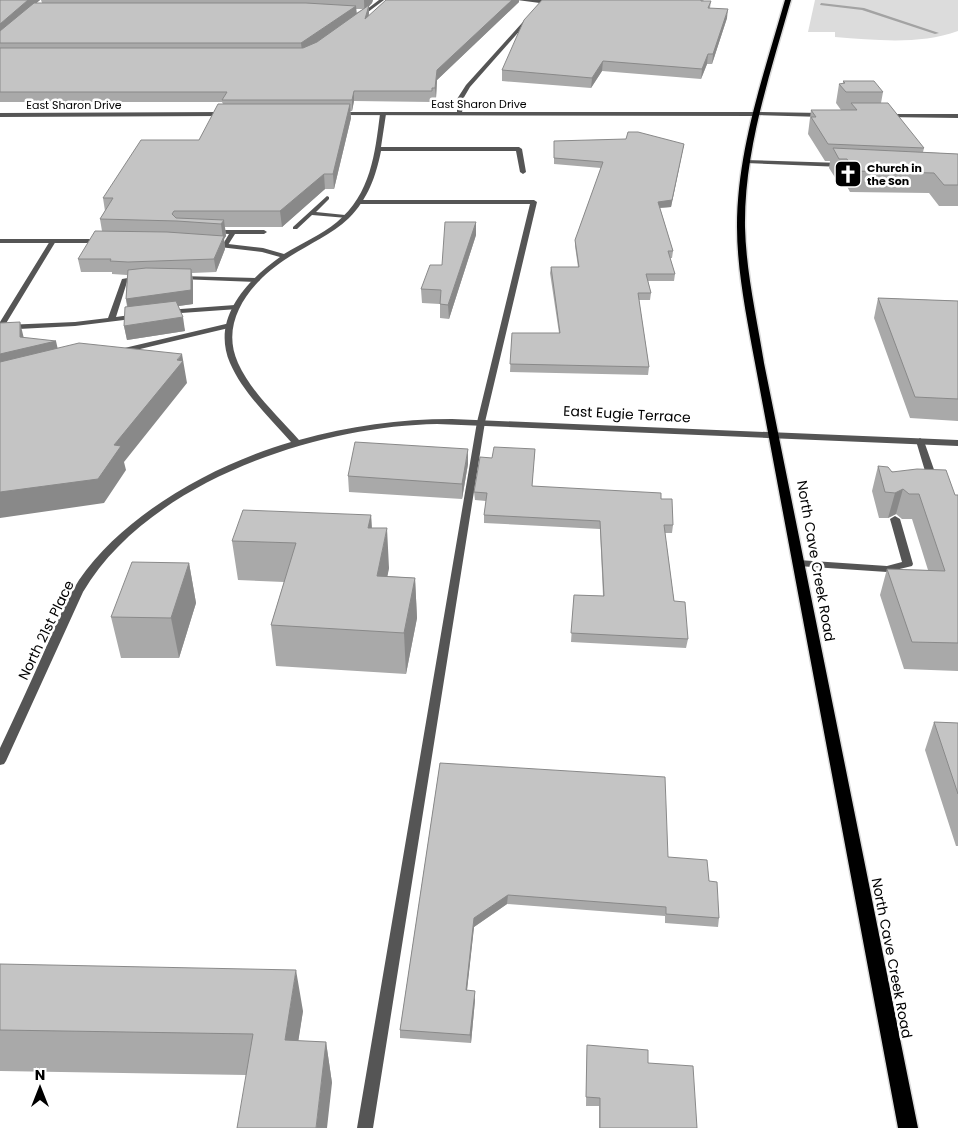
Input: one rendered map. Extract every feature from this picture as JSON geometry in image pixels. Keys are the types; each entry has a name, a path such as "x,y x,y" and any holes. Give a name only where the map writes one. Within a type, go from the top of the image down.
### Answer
{"main road":[{"name":"North Cave Creek Road","path":"788,0 776,37 746,161 742,238 755,342 792,518 798,563 908,1128"}],"street":[{"path":"352,23 382,0"},
{"path":"519,0 545,1"},
{"path":"459,114 460,98 468,86 545,1"},
{"path":"357,11 366,12"},
{"name":"East Sharon Drive","path":"0,115 236,114"},
{"name":"East Sharon Drive","path":"334,114 828,115"},
{"path":"298,444 253,392 234,363 227,340 230,325 240,296 256,280 284,256 310,243 345,218 360,202 367,190 374,170 383,114"},
{"path":"876,116 958,116"},
{"path":"377,149 520,149 523,172"},
{"path":"746,161 852,166"},
{"path":"295,228 327,198"},
{"path":"360,202 534,202 481,422 365,1128"},
{"path":"311,213 345,218"},
{"path":"206,231 264,232"},
{"path":"226,244 233,232"},
{"path":"0,241 110,241"},
{"path":"0,328 53,241"},
{"path":"199,243 226,244 263,250 284,256"},
{"path":"112,319 124,280 148,277"},
{"path":"168,278 256,280"},
{"path":"154,313 236,307"},
{"path":"0,328 75,324 146,314"},
{"path":"105,356 230,325"},
{"name":"East Eugie Terrace","path":"298,444 364,427 416,421 481,422 958,443"},
{"path":"920,441 935,486 926,487"},
{"name":"North 21st Place","path":"0,761 74,596 100,560 130,530 169,502 232,466 298,444"},
{"path":"798,563 887,569 908,564 896,519"}],"shaded area":[{"path":"815,0 958,0 958,31 913,40 835,37 835,32 808,32"}],"building":[{"path":"0,0 28,0 0,24"},
{"path":"386,0 512,0 437,70 435,88 432,88 432,91 354,91 352,100 222,100 227,92 0,92 0,48 303,48 317,42 369,5 365,19"},
{"path":"542,0 701,0 711,1 708,8 728,9 713,54 708,54 702,69 603,61 592,78 502,70 524,20"},
{"path":"34,3 306,3 356,6 301,43 0,43 0,31"},
{"path":"843,81 874,81 883,92 846,92 839,84 845,83"},
{"path":"851,103 888,103 924,148 828,144 811,117 816,117 811,110 857,110"},
{"path":"218,104 350,104 333,174 324,174 280,211 174,211 172,214 176,218 224,220 221,224 100,219 113,198 103,198 141,140 199,140"},
{"path":"628,132 638,132 684,144 672,200 658,202 673,251 668,251 675,274 646,274 651,293 638,293 649,367 510,364 512,333 560,333 551,267 579,267 575,240 603,162 554,158 554,141 626,139"},
{"path":"833,148 958,154 958,185 944,185 934,173 854,171 847,159 839,159"},
{"path":"445,222 476,222 448,305 440,304 441,290 421,289 430,265 442,265"},
{"path":"95,231 167,232 224,236 214,259 128,262 110,261 111,259 78,259"},
{"path":"146,268 191,269 191,290 126,299 128,270"},
{"path":"878,298 958,301 958,399 915,397"},
{"path":"176,301 183,317 124,326 125,307"},
{"path":"20,322 20,337 56,341 0,354 0,323"},
{"path":"79,343 182,354 177,360 183,361 114,445 121,446 98,479 0,492 0,362"},
{"path":"355,442 468,449 462,484 348,476"},
{"path":"494,447 535,449 532,486 661,493 661,499 672,499 673,525 664,525 674,601 685,602 688,639 571,633 574,595 604,596 600,521 484,515 487,493 474,492 480,457 492,458"},
{"path":"878,466 888,467 892,472 917,469 946,470 955,495 958,495 958,643 912,642 887,569 945,571 919,494 909,494 903,489 895,493 885,492"},
{"path":"243,510 371,515 368,528 387,528 377,576 415,578 404,633 271,625 296,543 232,541"},
{"path":"132,562 189,563 171,618 111,617"},
{"path":"934,722 958,723 958,794"},
{"path":"440,763 665,777 668,857 707,860 709,881 717,882 719,918 666,914 666,907 508,895 474,918 466,990 475,991 470,1035 400,1030"},
{"path":"0,964 296,970 285,1040 326,1042 316,1128 237,1128 253,1034 0,1030"},
{"path":"587,1045 648,1050 648,1063 693,1066 697,1128 600,1128 600,1098 586,1097"}],"waterway":[{"path":"821,4 863,9 937,33"}],"place":[{"name":"Church in the Son","path":"848,174"}]}
